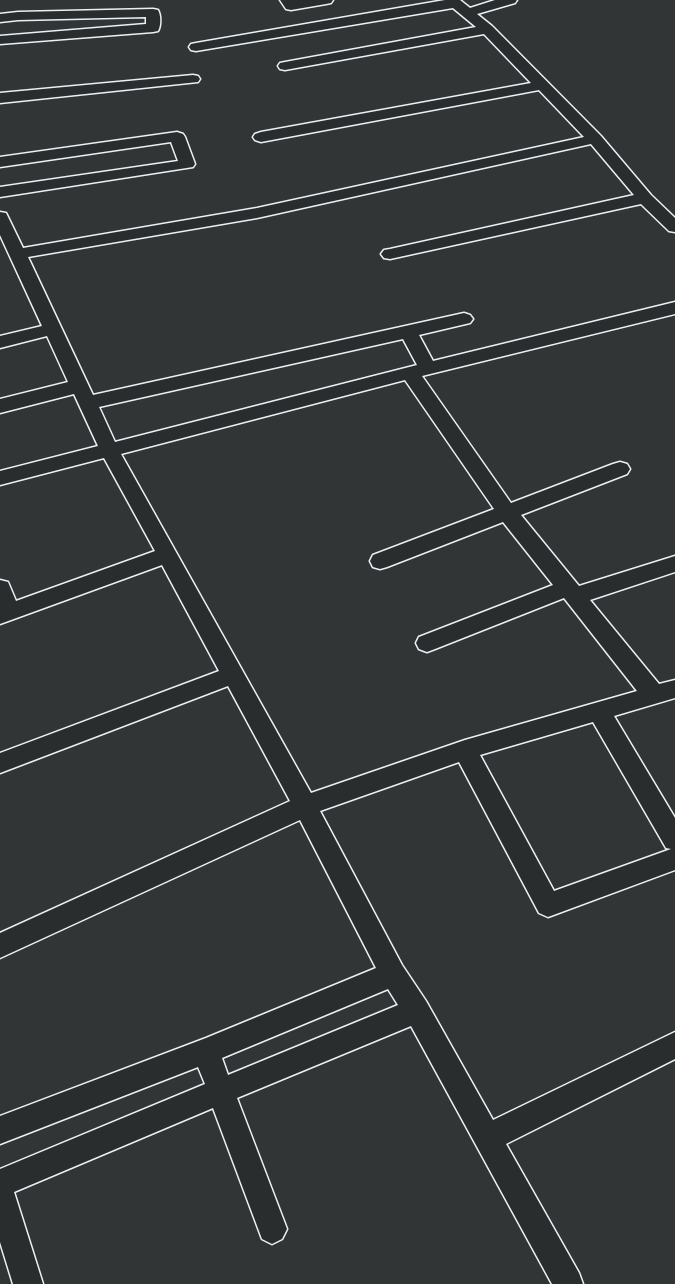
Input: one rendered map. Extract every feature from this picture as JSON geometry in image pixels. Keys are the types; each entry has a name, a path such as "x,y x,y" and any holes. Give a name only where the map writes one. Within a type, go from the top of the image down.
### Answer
{"street":[{"path":"287,0 291,6 326,0"},
{"path":"196,46 458,5 510,0"},
{"path":"458,5 487,29 595,139 645,198 675,227"},
{"path":"0,18 18,16 152,13 153,28 0,40"},
{"path":"285,66 487,29"},
{"path":"0,98 193,79"},
{"path":"261,137 542,85"},
{"path":"0,162 177,137 187,164 0,192"},
{"path":"17,254 257,213 595,139"},
{"path":"390,254 645,198"},
{"path":"0,217 109,449 305,806 393,974 417,1010 568,1284"},
{"path":"0,478 109,449 675,308"},
{"path":"0,406 83,395 408,332 464,319"},
{"path":"0,342 53,329"},
{"path":"0,946 305,806 465,750 665,692 571,592 507,512 419,371 408,332"},
{"path":"380,561 620,469"},
{"path":"0,588 5,613 167,555"},
{"path":"427,643 571,592 675,564"},
{"path":"0,763 233,675"},
{"path":"599,712 675,840"},
{"path":"465,750 548,905 675,859"},
{"path":"0,1130 206,1052 393,974"},
{"path":"0,1184 417,1010"},
{"path":"488,1138 675,1045"},
{"path":"206,1052 272,1229"},
{"path":"0,1194 28,1284"}]}
